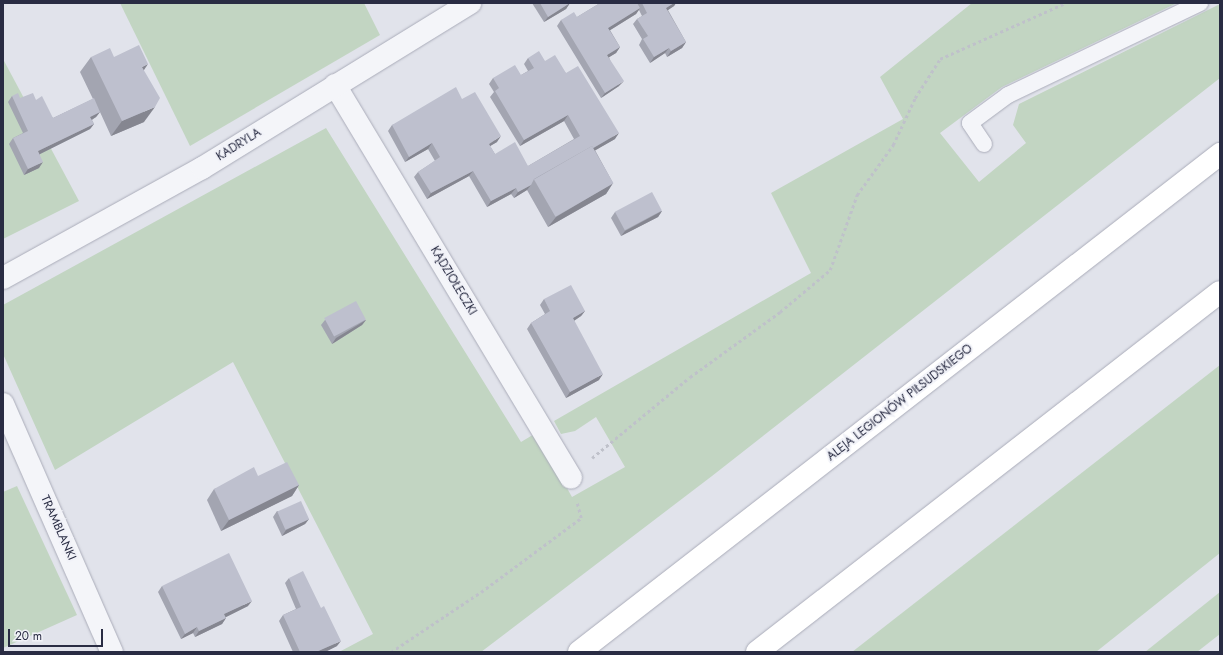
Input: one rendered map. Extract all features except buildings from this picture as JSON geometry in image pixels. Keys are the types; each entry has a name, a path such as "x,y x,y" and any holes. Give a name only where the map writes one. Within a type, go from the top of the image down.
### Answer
{"highway":[{"name":"ALEJA LEGIONÓW PIŁSUDSKIEGO","path":"579,652 1220,154"},
{"path":"757,652 1220,292"}],"street":[{"name":"KADRYLA","path":"3,278 202,168 470,3"},
{"name":"KĄDZIOŁECZKI","path":"335,85 571,477"},
{"name":"TRAMBLANKI","path":"3,404 112,652"}],"lane":[{"path":"984,144 970,124 1008,95 1200,3"}],"path":[{"path":"391,652 481,592 581,518 571,477 632,424 830,270 857,195 893,145 915,98 940,59 1065,3"}],"green space":[{"path":"120,3 364,3 380,35 190,146"},
{"path":"972,3 1177,3 1002,87 940,133 979,182 1026,143 1013,125 1019,104 1220,4 1220,78 712,476 481,652 339,652 373,634 233,362 55,470 3,354 3,305 326,128 521,442 536,433 572,497 625,467 596,417 575,431 561,434 554,421 811,273 771,193 903,119 880,77"},
{"path":"3,59 79,201 3,239"},
{"path":"1220,365 1220,553 1096,652 852,652"},
{"path":"17,486 77,615 3,648 3,492"},
{"path":"1220,592 1220,634 1197,652 1145,652"}]}
